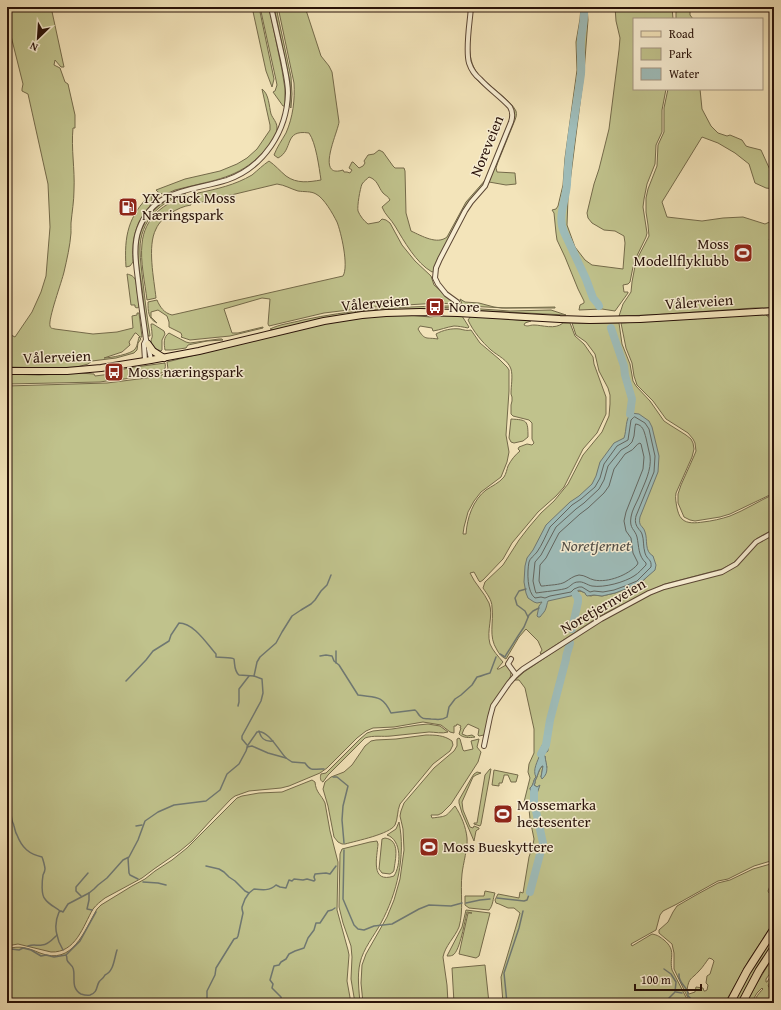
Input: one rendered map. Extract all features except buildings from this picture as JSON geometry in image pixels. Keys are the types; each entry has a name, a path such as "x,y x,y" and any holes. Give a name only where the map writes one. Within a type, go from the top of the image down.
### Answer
{"highway":[{"path":"730,1003 747,970 774,929"},
{"path":"742,1003 774,948"}],"main road":[{"name":"Vålerveien","path":"7,371 67,371 148,361 308,324 341,318 386,313 460,313 560,319 623,319 774,311"},
{"path":"147,342 153,351 164,358"}],"street":[{"path":"148,361 136,252 137,234 143,220 151,209 168,196 226,180 237,175 250,168 262,158 275,140 284,120 287,108 288,88 271,7"},
{"name":"Noreveien","path":"460,313 457,302 446,294 436,281 436,268 465,211 485,186 513,116 510,107 474,73 470,64 468,58 468,48 471,7"},
{"name":"Noretjernveien","path":"484,746 492,710 509,683 516,675 540,656 601,619 649,593 664,587 722,572 736,564 756,542 774,532"},
{"path":"511,659 508,664 516,675"}],"green space":[{"path":"7,7 51,7 64,67 61,67 55,60 54,65 60,68 65,82 68,84 75,115 75,128 73,128 74,194 71,238 64,272 53,308 50,326 51,328 55,329 93,334 117,332 133,328 132,316 139,313 142,337 135,333 129,342 130,345 122,352 104,358 130,353 135,349 139,337 141,339 138,343 137,350 134,353 116,358 92,361 88,364 77,367 7,367 7,333 15,337 32,312 46,276 50,227 48,184 28,94 22,91 23,84 7,20"},
{"path":"252,7 259,7 274,79 272,87 266,71"},
{"path":"260,7 269,7 282,70 285,89 285,106 283,106 273,92 275,91 277,85"},
{"path":"274,7 276,7 291,77 291,108 290,82"},
{"path":"278,7 305,7 321,56 332,72 339,122 330,153 330,168 335,171 343,170 344,172 350,173 352,170 349,168 352,162 359,168 363,166 368,155 374,154 379,150 383,152 395,168 404,168 406,213 411,231 434,240 447,237 466,202 487,178 479,192 469,203 435,271 432,272 421,263 406,245 385,212 382,207 390,200 383,193 376,182 369,177 361,186 358,211 362,218 368,224 379,222 382,219 390,223 402,245 415,261 431,276 434,285 454,303 453,304 439,303 373,307 324,313 269,326 270,299 262,298 224,309 232,333 263,328 230,336 190,340 181,337 181,333 169,327 167,316 158,310 151,312 151,317 157,323 150,317 148,312 148,302 157,300 159,305 167,313 172,315 343,276 345,271 345,257 339,227 328,206 316,194 298,191 277,184 198,203 196,195 198,193 226,186 246,178 269,161 290,179 308,182 321,180 315,149 309,133 295,134 283,154 278,158 274,155 286,133 292,115 294,96 294,83"},
{"path":"472,7 470,51 474,67 478,74 509,102 516,111 515,120 496,168 497,172 515,173 516,184 506,185 489,182 514,112 475,72 470,60 469,42"},
{"path":"581,7 587,7 588,20 584,72 568,198 567,225 575,247 585,260 592,265 623,269 625,243 624,236 615,231 604,230 592,223 588,218 587,213 609,129 620,38 616,21 615,7 672,7 673,18 633,18 633,90 666,90 662,110 662,132 656,145 655,164 647,184 644,199 643,207 647,233 634,262 630,282 623,285 624,292 628,293 615,311 602,309 579,310 580,305 584,303 584,301 557,240 554,213 552,210 556,209 558,206 563,185 565,158 577,70 576,42"},
{"path":"676,7 690,7 690,15 692,18 676,18"},
{"path":"467,46 470,67 508,105 511,113 507,105 478,81 471,72 469,68"},
{"path":"262,89 267,97 271,114 276,122 277,128 272,142 257,158 240,171 220,179 175,190 165,194 156,190 185,179 220,171 237,164 257,149 270,130"},
{"path":"668,90 700,90 702,109 711,126 718,133 727,136 730,135 742,140 746,146 761,150 771,172 774,175 774,189 766,188 755,183 749,164 735,153 718,143 702,137 662,202 667,217 702,221 743,217 765,224 774,220 774,232 769,240 771,240 774,235 774,308 619,316 623,304 631,292 636,261 649,236 646,198 657,166 658,145 664,132 664,108"},
{"path":"511,113 511,119 491,167 509,122"},
{"path":"183,193 186,194 168,202 153,214 148,221 141,239 141,262 150,335 148,336 138,261 138,245 140,235 152,212 174,196"},
{"path":"151,194 152,202 139,222 135,234 133,262 130,266 126,267 126,246 129,227 137,210"},
{"path":"188,196 191,205 171,213 162,220 153,236 152,253 156,298 147,300 142,265 142,244 147,226 151,219 163,207 171,202"},
{"path":"127,274 132,276 136,281 139,307 137,308 135,305 131,305"},
{"path":"460,299 465,302 479,303 499,308 467,306 462,304"},
{"path":"454,306 452,308 439,307 388,310 322,319 273,330 270,329 286,324 355,311"},
{"path":"555,307 555,308 505,308"},
{"path":"467,308 510,311 551,310 566,315 467,310"},
{"path":"774,314 766,315 770,318 774,318 774,493 730,514 695,521 690,520 684,517 678,503 678,494 696,451 695,443 688,433 666,419 653,401 637,385 632,363 626,348 621,323"},
{"path":"391,315 430,317 445,315 462,316 469,327 468,328 454,326 433,331 432,328 420,326 418,329 424,337 438,339 436,334 445,330 471,330 480,343 499,359 509,370 506,435 509,452 507,462 501,477 481,492 474,501 468,512 463,534 466,534 469,516 474,504 481,494 498,483 504,477 510,462 520,451 518,449 519,447 527,444 532,445 534,443 532,439 532,423 529,420 513,416 511,414 512,375 510,366 478,336 468,320 471,316 531,321 525,323 524,325 527,326 534,325 552,327 563,323 570,323 575,336 584,344 593,357 594,364 606,397 606,414 597,433 583,449 564,487 538,512 512,543 503,559 483,580 480,582 474,572 470,573 489,603 491,613 489,634 490,644 503,662 497,669 506,665 511,673 506,685 491,707 484,735 479,736 479,729 468,724 462,734 467,736 472,735 475,737 471,738 459,734 461,726 457,724 454,726 454,733 450,732 441,725 423,722 394,727 373,728 366,731 320,773 289,786 249,791 235,796 192,841 180,851 142,878 105,898 99,903 93,909 78,937 67,948 60,951 51,952 18,944 7,946 7,386 107,383 154,377 165,373 168,369 167,362 324,323"},
{"path":"572,323 619,323 622,344 630,364 633,381 636,386 650,401 664,421 691,439 694,449 692,457 676,493 677,509 682,519 686,522 695,523 723,518 741,511 774,494 774,529 756,539 742,556 722,569 665,584 647,592 600,616 542,654 540,653 542,650 538,641 526,629 519,637 506,659 499,653 494,645 492,634 492,604 483,588 485,582 503,565 529,527 568,484 583,455 602,432 609,416 610,395 599,371 595,354 586,342 576,335","holes":["650,574 641,583 615,593 602,596 591,596 580,591 576,592 533,579"]},
{"path":"151,324 164,331 165,334 162,340 161,351 152,345"},
{"path":"169,333 190,343 219,339 223,340 207,341 188,345 186,348 165,350 164,343"},
{"path":"165,363 165,370 159,374 115,380 114,372 128,368"},
{"path":"79,373 94,374 95,376 111,374 113,380 100,382 7,384 7,374 39,375"},
{"path":"511,419 526,422 528,427 528,437 523,441 514,443 511,442 509,438"},
{"path":"774,534 774,860 754,866 728,879 718,881 663,911 660,915 656,930 631,944 632,946 652,934 659,936 668,944 672,954 672,970 689,1003 503,1003 501,977 520,913 514,908 508,908 496,903 495,900 498,894 519,898 520,892 523,893 529,857 534,839 529,809 524,802 530,778 528,772 529,764 534,753 534,729 525,688 519,680 515,680 524,672 592,626 665,588 724,573 736,566 757,544","holes":["542,745 548,751 542,754 545,756 547,767 541,777 542,766 535,781 534,785 537,787 539,786 534,802 530,788 536,777"]},
{"path":"428,724 440,726 448,732 429,732 365,738 328,775 323,782 321,780 321,774 326,773 367,733"},
{"path":"426,735 443,736 452,741 453,745 450,751 433,764 400,804 395,825 387,831 372,837 345,844 338,842 334,837 323,789 325,782 331,777 344,772 352,765 365,746 371,741"},
{"path":"459,738 464,751 473,749 471,741 479,739 477,747 481,752 478,762 451,804 442,813 438,815 431,815 432,818 444,816 448,814 455,806 463,821 467,838 462,874 462,908 459,927 443,957 448,1003 363,1003 361,983 362,965 366,954 387,917 400,879 404,850 403,829 400,816 401,811 404,803 434,768 454,751 457,746 457,739"},
{"path":"490,769 480,826 474,823 477,823 485,775"},
{"path":"494,770 518,775 516,782 511,782 508,775 504,775 502,783 499,783 499,786 492,785"},
{"path":"477,772 481,773 473,777 462,802 463,810 470,827 473,828 474,826 479,828 476,831 474,841 462,813 459,800 472,777"},
{"path":"312,780 315,782 325,803 338,862 337,910 349,955 347,981 351,1003 7,1003 7,949 16,947 24,948 51,956 61,955 69,951 82,936 97,909 101,905 145,879 172,860 187,848 237,798 259,793 282,792"},
{"path":"399,822 401,835 401,861 396,887 387,911 361,958 358,978 360,1003 355,1003 351,979 351,946 339,907 340,854 342,849 377,841 376,862 378,873 381,876 386,877 394,876 399,860 398,847 392,838 387,835 396,829"},
{"path":"385,838 393,842 396,851 394,870 390,874 382,873 379,869 382,839"},
{"path":"774,863 774,882 768,891 771,893 771,890 774,887 774,922 749,960 725,1003 692,1003 674,969 674,953 672,944 659,933 659,930 668,922 677,906 718,883 730,880 753,869","holes":["709,958 714,961 710,974 707,976 707,990 704,991 703,988 696,987 695,992 689,994 687,990 691,979"]},
{"path":"485,891 495,893 489,910 469,908 465,905 465,896 484,896"},
{"path":"466,910 490,913 479,956 476,958 459,954 468,913 472,913 467,912 458,948 453,955 447,956 462,927"},
{"path":"774,934 774,943 738,1003 733,1003 745,980"},
{"path":"774,955 774,968 766,979 766,982 774,971 774,982 771,980 768,986 770,995 772,996 774,993 774,1003 754,1003 755,999 763,989 762,988 751,1003 746,1003 756,985"},
{"path":"485,965 489,1003 454,1003 452,968"}],"water":[{"name":"Noretjernet","path":"631,413 639,414 649,421 652,427 659,456 658,472 640,517 640,524 646,535 648,551 653,556 656,565 655,570 639,584 615,593 602,596 587,596 579,590 575,595 548,601 545,611 540,617 538,617 539,606 542,602 534,602 528,598 526,593 524,582 527,558 533,550 546,525 570,502 592,484 600,462 614,443 624,438 627,422"},
{"path":"545,744 548,747 548,751 542,754 545,756 547,771 542,779 543,766 540,769 534,785 537,787 540,785 533,802 530,788 536,777 535,768 541,747"}],"waterway":[{"path":"584,7 584,20 581,36 581,74 561,220 564,232 586,279 593,298 599,306"},
{"path":"611,328 624,366 632,399 630,414"},
{"path":"254,676 257,662 260,657 276,643 292,616 315,600 327,585 331,575"},
{"path":"526,589 519,591 515,598 517,605 525,611 528,617"},
{"path":"572,629 578,602 576,595"},
{"path":"500,654 505,657 524,627 529,615 539,608"},
{"path":"126,681 153,651 169,641 179,623 190,626 216,654 216,657 234,659 235,670 239,675 254,676 262,679 263,693 261,701 242,736 242,739 247,745"},
{"path":"541,754 546,745 550,720 570,643"},
{"path":"336,651 336,663"},
{"path":"320,656 332,656 358,695 378,698 388,707 391,713 415,710 423,718 439,720 447,717 449,707 455,699 472,685 477,677 490,673 496,657"},
{"path":"238,706 239,689 249,676"},
{"path":"259,731 264,739 273,741"},
{"path":"28,946 46,944 57,935 56,924 59,912 63,912 68,904 89,893 107,878 123,860 129,857 138,840 145,821 158,812 174,805 206,801 220,790 227,774 239,764 248,745 257,732 261,732 269,737 286,758"},
{"path":"247,747 252,746 268,753 286,758 292,762 305,763 311,769 324,769"},
{"path":"333,777 337,777 348,786 343,806 342,820 344,843"},
{"path":"530,892 543,843 534,802 534,792"},
{"path":"7,802 9,804 15,832 21,844 26,850 42,857 45,869 42,884 44,897 60,911"},
{"path":"136,826 142,825"},
{"path":"344,850 343,899 354,925 358,929 364,930 374,926 392,924 429,905 451,906 462,903"},
{"path":"128,858 129,873 138,879"},
{"path":"206,866 219,869 224,872 249,893 254,889 269,889 276,885 286,888 289,880 292,881 294,879 307,879 314,881 315,874 330,874 336,866"},
{"path":"81,896 76,891 76,887 88,873"},
{"path":"143,882 166,885"},
{"path":"497,898 524,901 527,900 530,892"},
{"path":"89,893 87,909 92,910"},
{"path":"206,1003 207,991 215,975 216,968 234,939 238,936 243,913 242,907 249,893"},
{"path":"466,903 490,899"},
{"path":"282,1003 281,997 272,988 273,984 270,980 274,966 279,965 289,954 304,948 308,938 314,930 316,923 320,923 328,911 335,908"},
{"path":"507,1003 504,973 523,911"},
{"path":"7,952 11,949 19,950 23,948 31,950 41,956 46,955 54,957 66,955 80,941 96,912"},
{"path":"57,935 63,950"},
{"path":"66,955 67,960 74,971 74,985 76,989 81,994 90,995 94,992 99,982 110,971 117,950"},
{"path":"664,969 671,974 676,982 675,992 664,1003"},
{"path":"679,974 680,981 687,990 688,996 696,1003"},
{"path":"676,992 682,993"}],"place":[{"name":"YX Truck Moss Næringspark","path":"128,207"},
{"name":"Moss Modellflyklubb","path":"743,253"},
{"name":"Nore","path":"435,307"},
{"name":"Moss næringspark","path":"114,372"},
{"name":"Mossemarka hestesenter","path":"503,814"},
{"name":"Moss Bueskyttere","path":"429,847"}]}
